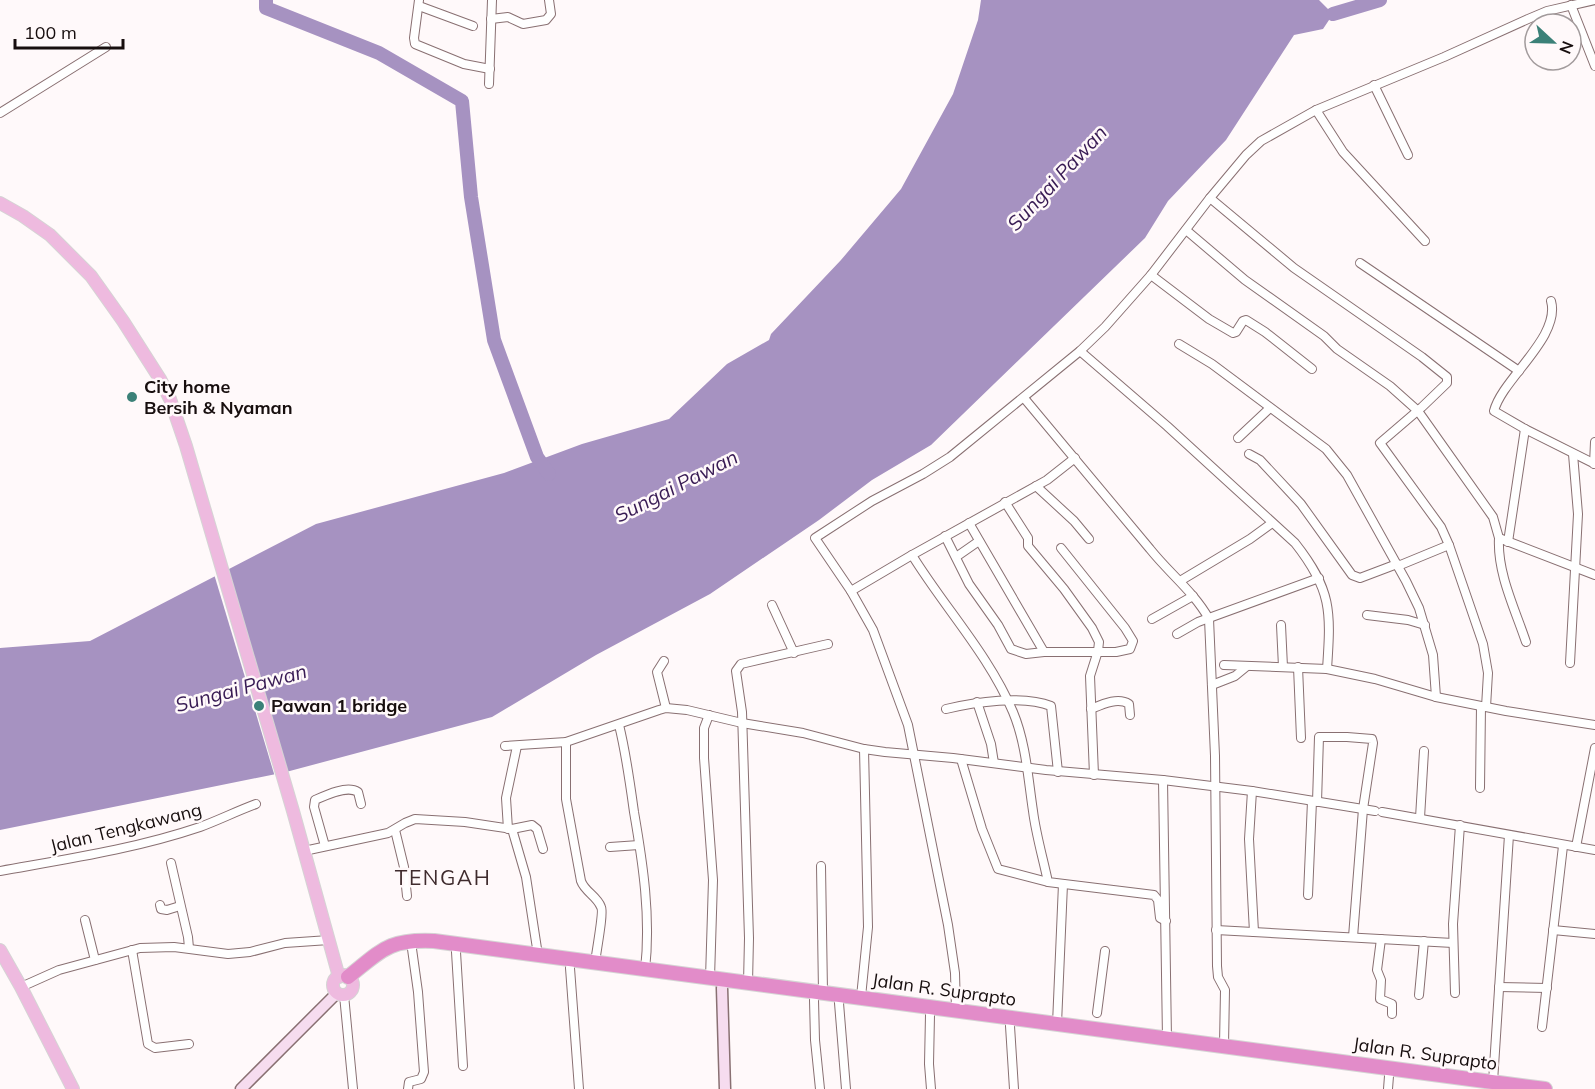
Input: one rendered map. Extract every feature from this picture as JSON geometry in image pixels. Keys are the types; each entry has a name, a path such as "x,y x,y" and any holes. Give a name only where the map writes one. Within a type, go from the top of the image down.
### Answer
{"highway":[{"name":"Jalan R. Suprapto","path":"346,979 394,943 411,940 596,963 722,988 861,998 1057,1024 1074,1030 1096,1020 1167,1039 1224,1045 1489,1085 1545,1089"},
{"name":"Jalan R. Suprapto","path":"346,979 402,950 456,952 570,968 636,971 748,983 812,995 839,1003 1010,1026 1074,1030 1388,1083 1406,1074"}],"main road":[{"path":"0,203 37,225 66,249 91,276 150,362 170,399 178,418 329,940 352,990 341,994 333,985 346,979"},
{"path":"0,950 73,1089"}],"street":[{"path":"489,84 492,0"},
{"path":"491,19 508,17 522,24 546,20 551,14 549,0"},
{"path":"956,1010 952,947 906,717 873,630 851,591 815,538 872,501 950,457 1080,351 1105,327 1151,275 1210,198 1246,155 1261,141 1316,110 1434,61 1528,18 1595,0"},
{"path":"473,26 419,3 415,44 464,64 490,69"},
{"path":"1571,5 1595,66"},
{"path":"0,113 106,46"},
{"path":"1374,85 1408,155"},
{"path":"1316,110 1343,152 1425,241"},
{"path":"1210,198 1294,268 1446,375 1447,383 1418,411 1382,440 1380,445 1441,526 1484,644 1488,673 1480,788"},
{"path":"1185,230 1245,280 1324,336 1337,349 1390,386 1418,411 1493,517 1499,538 1502,572 1526,642"},
{"path":"1360,263 1519,371"},
{"path":"1151,275 1209,319 1233,333 1246,320 1312,369"},
{"path":"1551,301 1552,314 1542,339 1493,410 1594,464 1595,442"},
{"path":"1179,344 1212,364 1318,442 1335,459 1352,484 1397,565 1425,625 1433,655 1436,697"},
{"path":"1080,351 1152,412 1295,543 1319,578 1329,608 1326,669"},
{"path":"1024,398 1150,549 1193,596 1209,619 1218,666 1212,685 1215,756 1216,930 1218,977 1225,990 1224,1045"},
{"path":"1238,438 1270,408"},
{"path":"1509,542 1525,429"},
{"path":"1249,454 1260,460 1301,504 1352,575 1360,578 1449,545"},
{"path":"1570,663 1578,514 1573,454"},
{"path":"851,591 1047,480 1075,458"},
{"path":"1036,486 1089,538"},
{"path":"1005,502 1028,538 1028,546 1064,589 1092,628 1099,642 1090,676 1094,775"},
{"path":"969,523 1044,652"},
{"path":"1180,581 1250,539 1272,523"},
{"path":"945,536 969,584 999,625 1011,649 1026,654 1130,649 1133,643 1109,606 1061,548"},
{"path":"1499,538 1595,575"},
{"path":"956,557 979,541"},
{"path":"912,555 978,650 1014,714 1028,768 1035,824 1048,882"},
{"path":"1177,634 1198,622 1319,578"},
{"path":"1152,619 1193,596"},
{"path":"772,605 794,652"},
{"path":"1366,615 1408,620 1425,625"},
{"path":"1281,625 1283,667"},
{"path":"748,983 749,938 742,711 735,671 738,666 828,644"},
{"path":"664,661 657,672 666,708"},
{"path":"1218,666 1326,669 1375,679 1436,697 1529,716 1595,725"},
{"path":"1212,685 1235,676 1246,667"},
{"path":"1298,667 1301,738"},
{"path":"946,709 977,702 1007,701 1048,704 1053,707 1058,772"},
{"path":"977,702 991,744 994,764"},
{"path":"1091,709 1108,702 1126,702 1129,704 1130,715"},
{"path":"505,746 566,742 666,708 803,733 864,749 1058,772 1163,780 1252,791 1420,818 1563,846 1595,850"},
{"path":"709,715 704,728 704,765 713,880 710,978"},
{"path":"619,725 626,759 647,909 636,971"},
{"path":"1308,895 1319,737 1369,738 1373,743 1363,809 1353,937"},
{"path":"566,742 566,800 581,881 602,909 596,963"},
{"path":"517,746 506,798 510,829 525,870 538,955"},
{"path":"1576,847 1595,748"},
{"path":"861,998 868,927 864,749"},
{"path":"1420,818 1424,751"},
{"path":"961,759 982,829 998,869 1048,882 1154,895 1158,900 1160,918 1166,921"},
{"path":"1163,780 1167,1039"},
{"path":"325,846 314,807 315,800 353,789 358,792 361,804"},
{"path":"1252,791 1249,839 1254,932"},
{"name":"Jalan Tengkawang","path":"0,871 76,857 162,837 200,826 256,804"},
{"path":"304,851 388,833 415,819 465,822 510,829 534,826 543,849"},
{"path":"1455,993 1453,943 1460,825"},
{"path":"394,830 404,867 407,896"},
{"path":"1489,1085 1509,835"},
{"path":"610,848 639,845"},
{"path":"1542,1028 1563,846"},
{"path":"171,862 189,948"},
{"path":"820,1089 812,995 821,866"},
{"path":"1057,1024 1063,884"},
{"path":"160,905 161,909 166,910 180,906"},
{"path":"86,920 95,960"},
{"path":"1216,930 1453,943"},
{"path":"1553,930 1595,934"},
{"path":"1382,939 1377,970 1381,980 1380,999 1392,1004 1392,1014"},
{"path":"21,987 59,970 132,950 168,947 228,954 285,943 329,940"},
{"path":"1419,995 1424,941"},
{"path":"408,1089 409,1082 421,1079 424,1072 412,949"},
{"path":"132,950 148,1044 155,1048 189,1044"},
{"path":"1096,1020 1105,951"},
{"path":"456,952 463,1066"},
{"path":"570,968 579,1089"},
{"path":"1498,987 1547,988"},
{"path":"722,988 725,1089"},
{"path":"241,1089 341,994"},
{"path":"341,994 353,1089"},
{"path":"839,1003 846,1089"},
{"path":"930,1015 931,1089"},
{"path":"1010,1026 1014,1089"}],"water":[{"name":"Sungai Pawan","path":"981,0 1319,0 1333,14 1323,29 1294,35 1226,140 1168,201 1145,238 931,445 872,480 819,520 710,594 596,655 492,717 286,772 0,830 0,648 90,641 316,524 504,473 582,444 669,419 727,364 769,340 771,334 841,260 901,189 953,94 978,20"}],"pier":[{"path":"224,569 285,775 275,777 214,574"}],"waterway":[{"path":"266,0 266,8 379,53 462,101 471,197 494,340 537,457 549,474"},
{"path":"1333,14 1380,0"}],"place":[{"name":"City home Bersih & Nyaman","path":"132,397"},
{"name":"Pawan 1 bridge","path":"259,706"}],"district":[{"name":"TENGAH","path":"443,878"}]}
